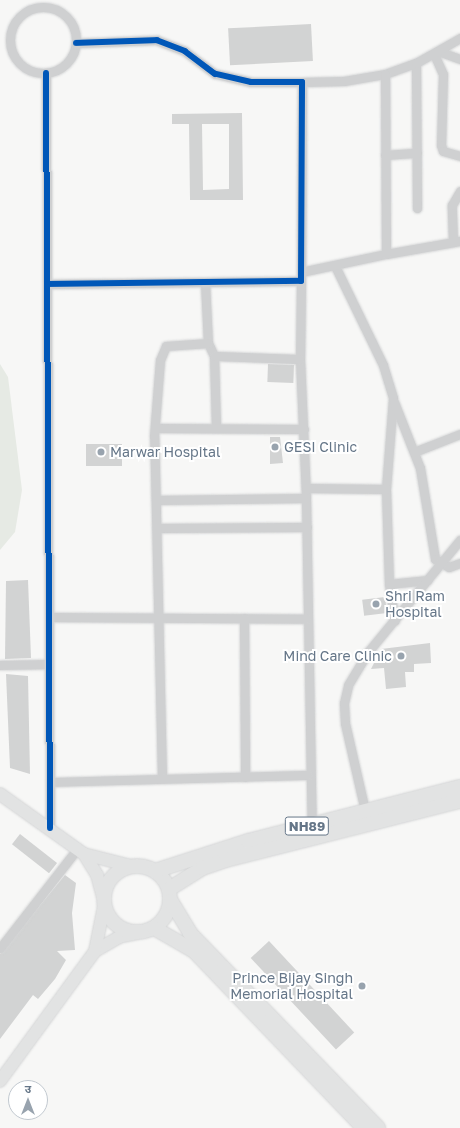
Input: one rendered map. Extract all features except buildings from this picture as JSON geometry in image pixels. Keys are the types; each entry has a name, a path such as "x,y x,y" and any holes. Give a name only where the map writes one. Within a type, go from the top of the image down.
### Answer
{"main road":[{"name":"NH89","path":"170,895 203,868 312,831 365,811 460,787"},
{"name":"NH89","path":"131,866 155,871 312,831 369,824 460,801"},
{"path":"131,866 112,877 104,902 118,926 148,930 194,951 364,1128"},
{"path":"155,871 170,895 190,933 378,1128"},
{"path":"148,930 168,912 170,895"}],"street":[{"path":"45,4 59,12 70,22 76,43 66,63 46,73 32,71 19,63 10,43 12,30 19,18 31,10 45,4"},
{"path":"76,43 157,40 185,51 215,74 251,82 302,82 344,81 385,74 416,63 460,38"},
{"path":"0,43 10,43"},
{"path":"436,52 460,59"},
{"path":"436,52 443,74 440,145 443,151 460,156"},
{"path":"416,63 417,208"},
{"path":"46,73 50,828"},
{"path":"385,74 386,254"},
{"path":"302,82 300,359 307,527 306,619 308,775 312,831"},
{"path":"385,155 417,153"},
{"path":"47,284 205,282 301,276 386,254 457,241 452,205 460,191"},
{"path":"335,266 383,365 393,398 414,452 426,496 432,551 440,565"},
{"path":"205,282 208,343 214,356 216,427"},
{"path":"162,778 160,616 156,528 155,428 162,352 166,346 208,343"},
{"path":"214,356 300,359"},
{"path":"393,398 386,489 389,584 395,621"},
{"path":"155,428 216,427 304,429"},
{"path":"414,452 460,434"},
{"path":"156,500 386,489"},
{"path":"156,528 307,527"},
{"path":"369,824 365,811 344,703 348,685 395,621 460,540"},
{"path":"440,565 460,564"},
{"path":"389,584 428,580"},
{"path":"49,617 160,616 306,619"},
{"path":"244,618 245,776"},
{"path":"0,665 50,664"},
{"path":"50,782 308,775"},
{"path":"0,794 50,828 80,852 97,876 104,902 95,951"},
{"path":"80,852 131,866"},
{"path":"0,948 80,852"},
{"path":"0,1081 95,951 119,937 148,930"}],"shaded area":[{"path":"0,364 8,377 22,490 15,532 0,550"}],"cycle path":[{"path":"47,284 301,281 302,82 251,82 215,74 185,51 157,40 76,43"},
{"path":"46,73 50,828"}],"place":[{"name":"GESI Clinic","path":"275,447"},
{"name":"Marwar Hospital","path":"101,452"},
{"name":"Shri Ram Hospital","path":"376,604"},
{"name":"Mind Care Clinic","path":"401,656"},
{"name":"Prince Bijay Singh Memorial Hospital","path":"362,986"}]}
